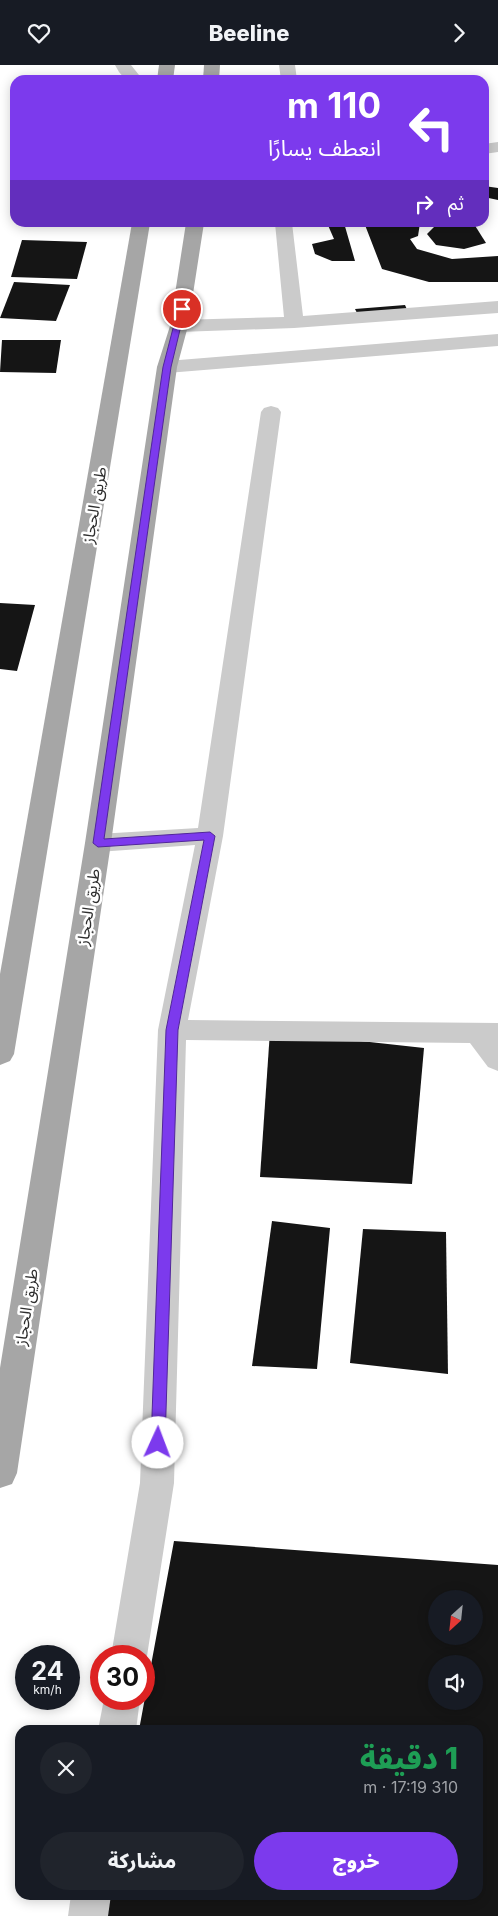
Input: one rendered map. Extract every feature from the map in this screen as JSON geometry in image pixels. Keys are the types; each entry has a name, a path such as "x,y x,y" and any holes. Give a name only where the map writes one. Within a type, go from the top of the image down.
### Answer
{"main road":[{"name":"طريق الحجاز","path":"0,1054 7,983 140,227"},
{"name":"طريق الحجاز","path":"0,1473 98,843 167,367 179,326 194,227"}],"street":[{"path":"123,65 130,75"},
{"path":"284,227 294,322"},
{"path":"179,326 294,322 498,307"},
{"path":"167,367 498,340"},
{"path":"131,1645 157,1483 172,1030 210,836 271,413"},
{"path":"98,843 210,836"},
{"path":"172,1030 487,1033 498,1060"},
{"path":"118,1725 120,1710"},
{"path":"88,1916 90,1900"}],"building":[{"path":"489,187 498,188 498,200 489,198"},
{"path":"329,227 345,227 355,261 332,261 315,254 312,244 334,239"},
{"path":"366,227 419,227 418,236 410,239 417,249 452,259 498,256 498,282 429,282 382,269"},
{"path":"434,227 476,227 486,243 464,249 436,245 427,234"},
{"path":"22,240 87,242 77,279 11,277"},
{"path":"14,282 70,285 56,321 0,318"},
{"path":"405,305 408,312 358,315 355,309"},
{"path":"2,340 61,340 56,373 0,372"},
{"path":"0,603 35,605 17,671 0,669"},
{"path":"270,1031 424,1048 412,1184 260,1177"},
{"path":"272,1221 330,1228 317,1369 252,1366"},
{"path":"363,1229 446,1232 448,1374 350,1363"},
{"path":"174,1541 498,1565 498,1916 105,1916 108,1900 483,1900 483,1725 140,1725 143,1710 155,1710 155,1645"}],"route":[{"path":"158,1443 172,1030 210,836 98,843 167,367 182,309"}]}
